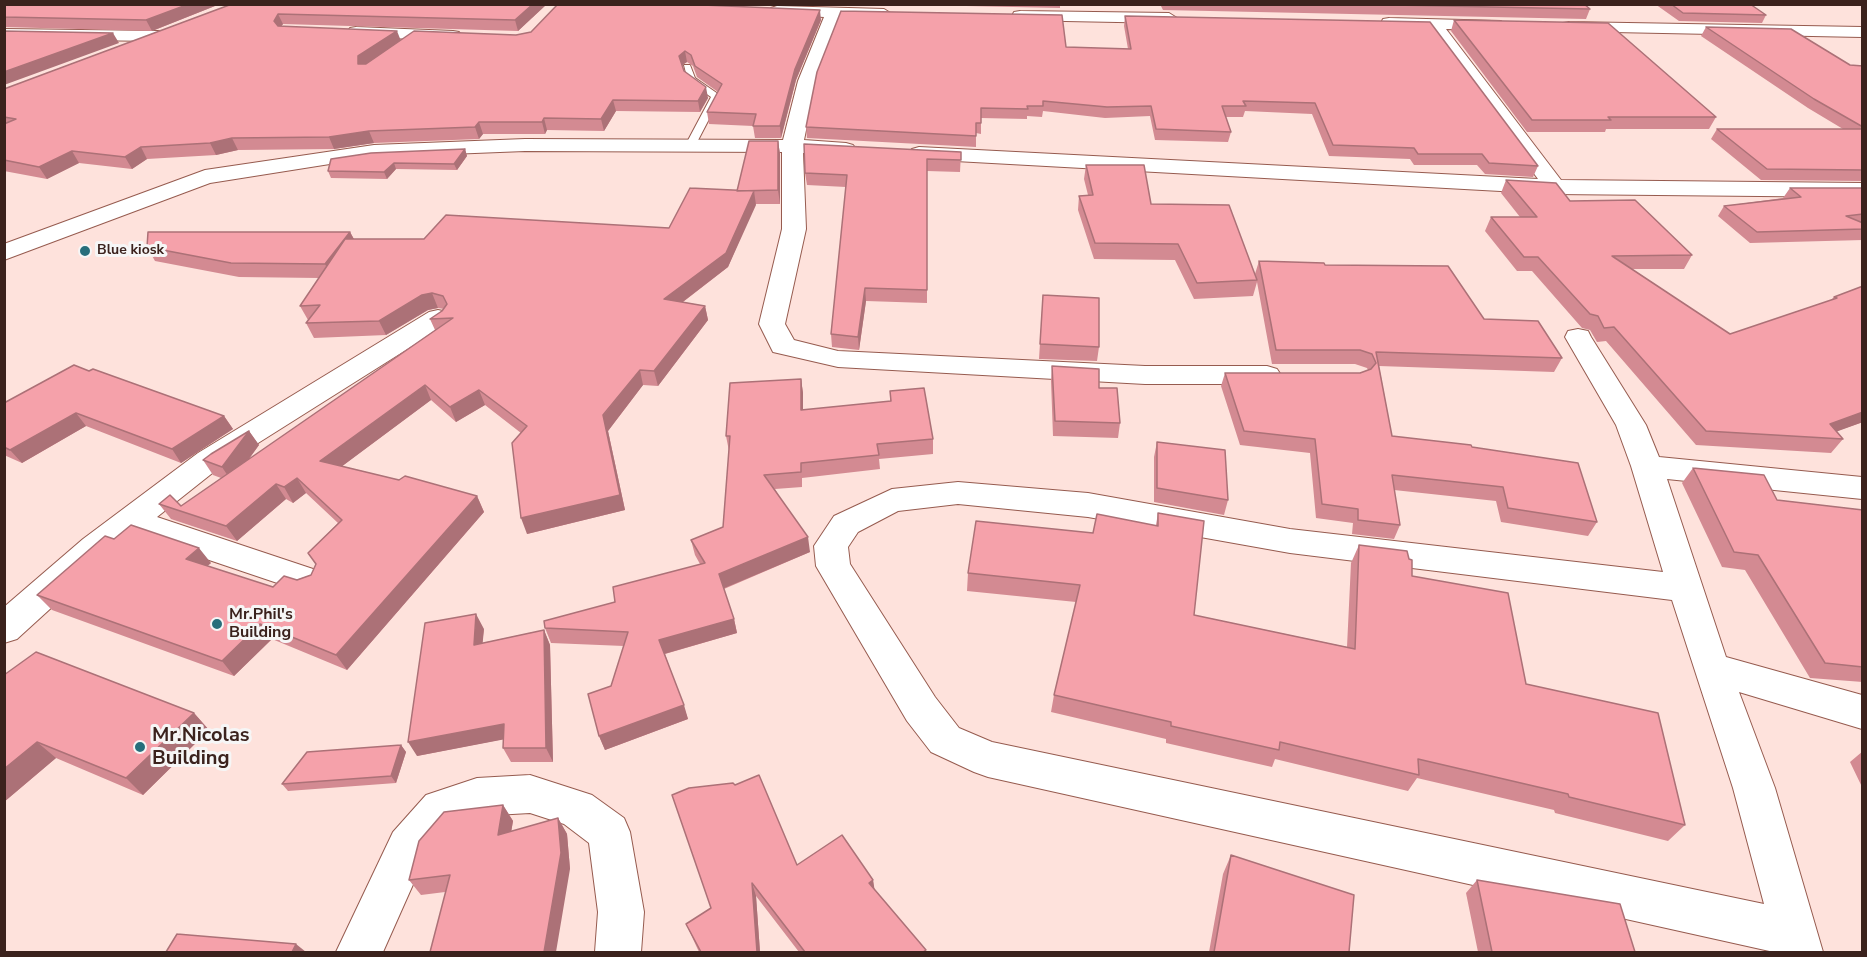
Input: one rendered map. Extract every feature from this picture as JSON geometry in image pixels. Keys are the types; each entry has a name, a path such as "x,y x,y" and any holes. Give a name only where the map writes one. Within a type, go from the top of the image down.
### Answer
{"street":[{"path":"760,10 786,8 834,13 904,14"},
{"path":"834,13 807,81 792,146 794,229 772,324 783,346 838,359 1145,375 1285,375"},
{"path":"1008,16 1184,18"},
{"path":"1374,23 1517,26"},
{"path":"1433,24 1555,187"},
{"path":"1552,26 1863,32"},
{"path":"116,54 179,28"},
{"path":"337,32 475,36"},
{"path":"4,34 158,36"},
{"path":"4,253 204,177 374,151 525,145 792,146 864,150"},
{"path":"900,152 1555,187 1863,190"},
{"path":"4,629 95,548 209,460 438,318"},
{"path":"1578,337 1631,425 1647,466 1686,588 1711,668 1754,788 1797,943 988,759 945,740 921,709 833,566 831,546 846,524 892,500 958,492 1088,506 1290,541 1686,588"},
{"path":"1647,466 1863,488"},
{"path":"130,521 308,580"},
{"path":"1711,668 1863,712"},
{"path":"359,952 408,847 441,809 477,797 530,794 577,809 609,832 621,912 618,952"}],"lane":[{"path":"403,47 421,34"},
{"path":"687,67 691,80 716,96 690,146"}],"building":[{"path":"4,4 189,4 146,20 4,17"},
{"path":"232,4 533,4 515,20 278,14 274,21 278,26 397,31 358,56 358,64 366,64 414,31 516,35 531,32 558,4 679,4 820,10 795,69 780,126 753,126 756,114 707,112 722,84 695,66 691,55 685,51 679,56 684,71 706,87 698,101 613,100 601,119 544,118 542,122 479,122 475,127 369,131 329,137 232,138 210,143 141,147 125,157 72,151 39,167 4,160 4,124 16,119 4,117 4,89"},
{"path":"1344,4 1584,4 1590,9"},
{"path":"1671,4 1750,4 1766,15 1683,13"},
{"path":"841,11 1062,15 1066,47 1131,49 1125,16 1430,22 1538,166 1489,163 1482,154 1418,154 1414,148 1333,145 1315,103 1243,101 1246,106 1222,106 1231,132 1156,129 1151,106 1107,107 1043,101 1043,106 1027,106 1028,109 981,108 981,123 976,123 976,136 806,127 817,72"},
{"path":"1454,20 1608,23 1716,117 1532,120"},
{"path":"1706,27 1791,29 1850,65 1863,66 1863,127 1814,99"},
{"path":"4,31 113,33 4,72"},
{"path":"1717,129 1863,129 1863,170 1767,169"},
{"path":"749,141 778,141 778,190 737,191"},
{"path":"804,144 961,152 961,160 927,159 927,290 865,288 858,337 831,334 847,175 805,173"},
{"path":"465,149 454,164 394,163 384,172 328,171 331,159 371,153"},
{"path":"1086,165 1144,165 1151,204 1229,205 1257,280 1197,283 1178,244 1095,243 1079,196 1093,195"},
{"path":"1506,180 1556,183 1570,201 1635,200 1692,255 1612,256 1730,334 1837,298 1834,297 1863,286 1863,412 1830,424 1843,439 1706,431 1614,327 1604,328 1598,316 1590,314 1538,257 1524,257 1491,217 1537,217"},
{"path":"690,188 754,191 726,253 664,299 705,306 654,371 640,370 603,415 620,495 521,518 512,443 527,426 479,390 450,407 425,385 320,461 399,480 405,476 477,496 336,655 260,624 222,661 37,595 105,536 114,539 131,525 199,548 186,559 273,587 284,576 297,580 311,575 316,564 308,553 342,520 297,478 284,487 276,484 226,526 159,504 170,495 181,506 453,318 430,319 442,311 447,304 443,296 432,293 422,295 379,321 306,323 320,305 300,306 345,239 424,239 446,215 669,228"},
{"path":"1790,188 1863,188 1863,214 1846,216 1863,223 1863,229 1757,232 1724,206 1801,197"},
{"path":"148,232 350,232 325,264 231,263 147,247"},
{"path":"1259,261 1324,263 1325,265 1448,266 1484,319 1538,321 1562,358 1376,352 1392,436 1471,445 1472,447 1578,463 1597,522 1508,508 1503,487 1392,475 1400,525 1358,520 1358,509 1322,504 1315,439 1244,431 1225,373 1360,373 1371,369 1376,363 1372,354 1360,350 1276,350"},
{"path":"1043,295 1099,298 1099,347 1040,344"},
{"path":"74,365 89,371 93,369 224,416 172,449 76,413 10,450 4,447 4,403"},
{"path":"1052,366 1099,369 1099,388 1117,388 1120,423 1055,421"},
{"path":"801,379 801,410 891,401 890,391 924,388 933,439 877,444 879,455 801,463 801,472 764,475 808,537 719,574 734,619 659,640 684,705 599,736 588,694 611,686 628,632 545,628 544,621 615,602 613,587 705,563 691,540 723,527 730,436 726,436 730,383"},
{"path":"249,431 222,467 203,460 211,454"},
{"path":"1157,442 1225,450 1228,500 1157,488"},
{"path":"1693,468 1764,475 1777,500 1863,510 1863,667 1825,663 1758,555 1734,552"},
{"path":"1158,513 1204,521 1194,615 1355,649 1359,545 1407,551 1409,559 1412,560 1412,576 1508,593 1526,684 1658,713 1685,825 1569,797 1568,794 1418,759 1419,775 1280,742 1279,750 1171,726 1171,722 1054,695 1080,585 968,573 976,521 1093,533 1097,514 1158,526"},
{"path":"476,614 474,645 544,630 546,748 503,748 504,724 408,742 425,623"},
{"path":"36,652 194,713 126,778 37,742 4,769 4,675"},
{"path":"401,745 391,776 282,784 307,752"},
{"path":"759,775 797,865 842,835 873,880 869,883 926,950 923,952 805,952 752,883 757,952 701,952 686,924 711,908 672,795 689,788 733,783 735,785"},
{"path":"503,805 498,835 558,818 561,853 544,952 430,952 450,875 409,880 419,841 444,812"},
{"path":"1231,855 1354,895 1349,952 1214,952"},
{"path":"1477,880 1620,904 1635,952 1492,952"},
{"path":"177,934 296,944 292,952 166,952"}],"place":[{"name":"Blue kiosk","path":"85,251"},
{"name":"Mr.Phil's Building","path":"217,624"},
{"name":"Mr.Nicolas Building","path":"140,747"}]}
